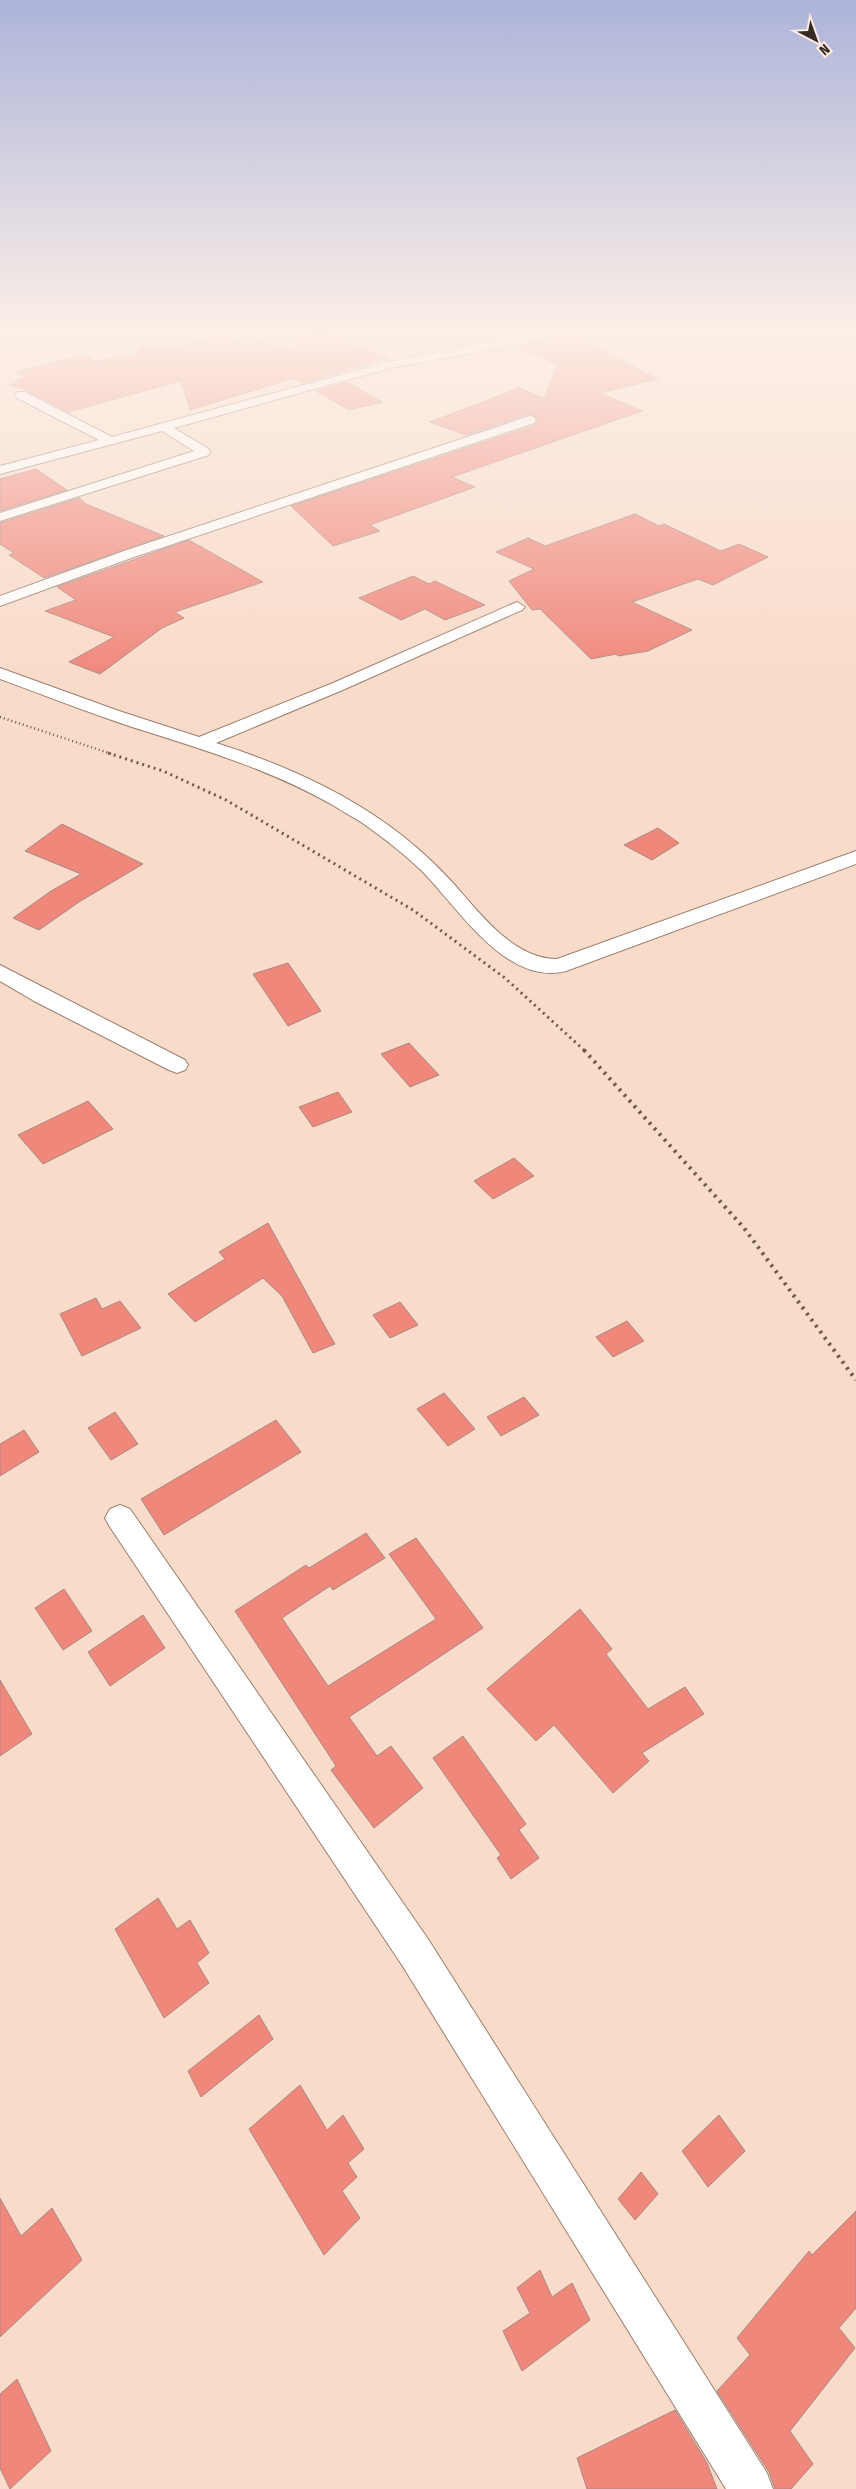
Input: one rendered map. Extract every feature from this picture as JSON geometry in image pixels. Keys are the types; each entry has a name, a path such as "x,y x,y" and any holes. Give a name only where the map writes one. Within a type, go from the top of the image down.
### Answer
{"street":[{"path":"0,470 87,447"},
{"path":"0,518 204,452 196,447"},
{"path":"0,601 129,554 449,447"},
{"path":"202,742 339,686 517,607"},
{"path":"0,673 113,715 202,742 283,772 374,822 427,866 481,926 526,960 544,966 560,966 856,857"},
{"path":"0,972 41,996 177,1065"},
{"path":"120,1518 414,1952 751,2489"}],"building":[{"path":"468,447 538,447 452,477 475,487 370,525 380,531 333,546 291,506"},
{"path":"36,469 67,490 0,511 0,479"},
{"path":"79,498 86,504 164,536 44,578 9,555 14,553 0,544 0,523"},
{"path":"635,514 659,526 664,524 721,551 739,544 768,557 713,585 698,579 632,602 692,630 648,651 591,659 540,609 532,610 509,581 534,569 496,552 528,538 545,546"},
{"path":"189,540 263,582 175,612 184,618 162,628 100,674 69,662 114,637 45,611 76,600 57,587"},
{"path":"413,576 429,584 435,581 485,605 445,620 425,609 401,620 359,598"},
{"path":"62,824 143,864 79,902 39,930 13,918 51,891 81,874 25,851"},
{"path":"658,828 679,843 652,860 624,845"},
{"path":"288,963 321,1011 288,1026 253,974"},
{"path":"409,1043 439,1075 410,1087 381,1054"},
{"path":"338,1092 352,1112 313,1127 299,1107"},
{"path":"88,1101 113,1129 43,1164 18,1135"},
{"path":"514,1158 534,1176 493,1199 474,1181"},
{"path":"268,1223 335,1344 313,1353 282,1296 263,1278 195,1322 168,1294 225,1259 219,1252"},
{"path":"96,1298 102,1309 120,1301 141,1328 82,1356 60,1314"},
{"path":"400,1302 418,1325 390,1338 373,1315"},
{"path":"627,1321 644,1341 613,1357 596,1337"},
{"path":"444,1393 475,1429 448,1446 417,1409"},
{"path":"524,1397 539,1415 501,1436 487,1417"},
{"path":"115,1412 138,1444 111,1460 88,1428"},
{"path":"276,1420 301,1452 164,1535 141,1499"},
{"path":"24,1430 39,1452 0,1476 0,1444"},
{"path":"366,1533 385,1558 333,1590 330,1586 282,1618 328,1686 436,1619 389,1554 416,1538 483,1628 349,1717 377,1756 391,1746 423,1788 374,1828 331,1770 336,1766 235,1611 306,1565 309,1568"},
{"path":"64,1589 92,1631 63,1650 35,1608"},
{"path":"580,1609 612,1649 606,1654 648,1709 685,1687 704,1714 642,1753 649,1761 613,1793 554,1725 536,1741 487,1689"},
{"path":"143,1615 165,1648 110,1686 88,1652"},
{"path":"0,1680 32,1734 0,1756"},
{"path":"463,1736 526,1824 519,1830 539,1858 511,1879 497,1858 501,1855 433,1758"},
{"path":"158,1898 177,1929 190,1920 209,1953 197,1963 209,1983 164,2018 115,1929"},
{"path":"259,2015 273,2039 201,2097 188,2071"},
{"path":"300,2085 327,2130 343,2115 364,2149 348,2163 357,2177 342,2191 360,2218 324,2255 249,2129"},
{"path":"719,2115 745,2151 708,2187 682,2151"},
{"path":"641,2172 658,2194 635,2220 618,2199"},
{"path":"0,2198 21,2236 52,2208 82,2260 0,2337"},
{"path":"856,2211 856,2308 839,2328 855,2348 790,2431 813,2464 791,2489 775,2489 769,2472 717,2391 750,2355 737,2338 809,2251 812,2255"},
{"path":"540,2270 552,2297 572,2283 590,2320 522,2371 503,2331 530,2313 517,2288"},
{"path":"17,2379 51,2451 10,2489 0,2468 0,2394"},
{"path":"675,2410 707,2463 717,2489 587,2489 577,2458"}],"railway":[{"path":"0,717 112,754"},
{"path":"108,753 163,771 226,800 413,910 505,978 584,1050"},
{"path":"584,1050 744,1228 856,1380"}]}
